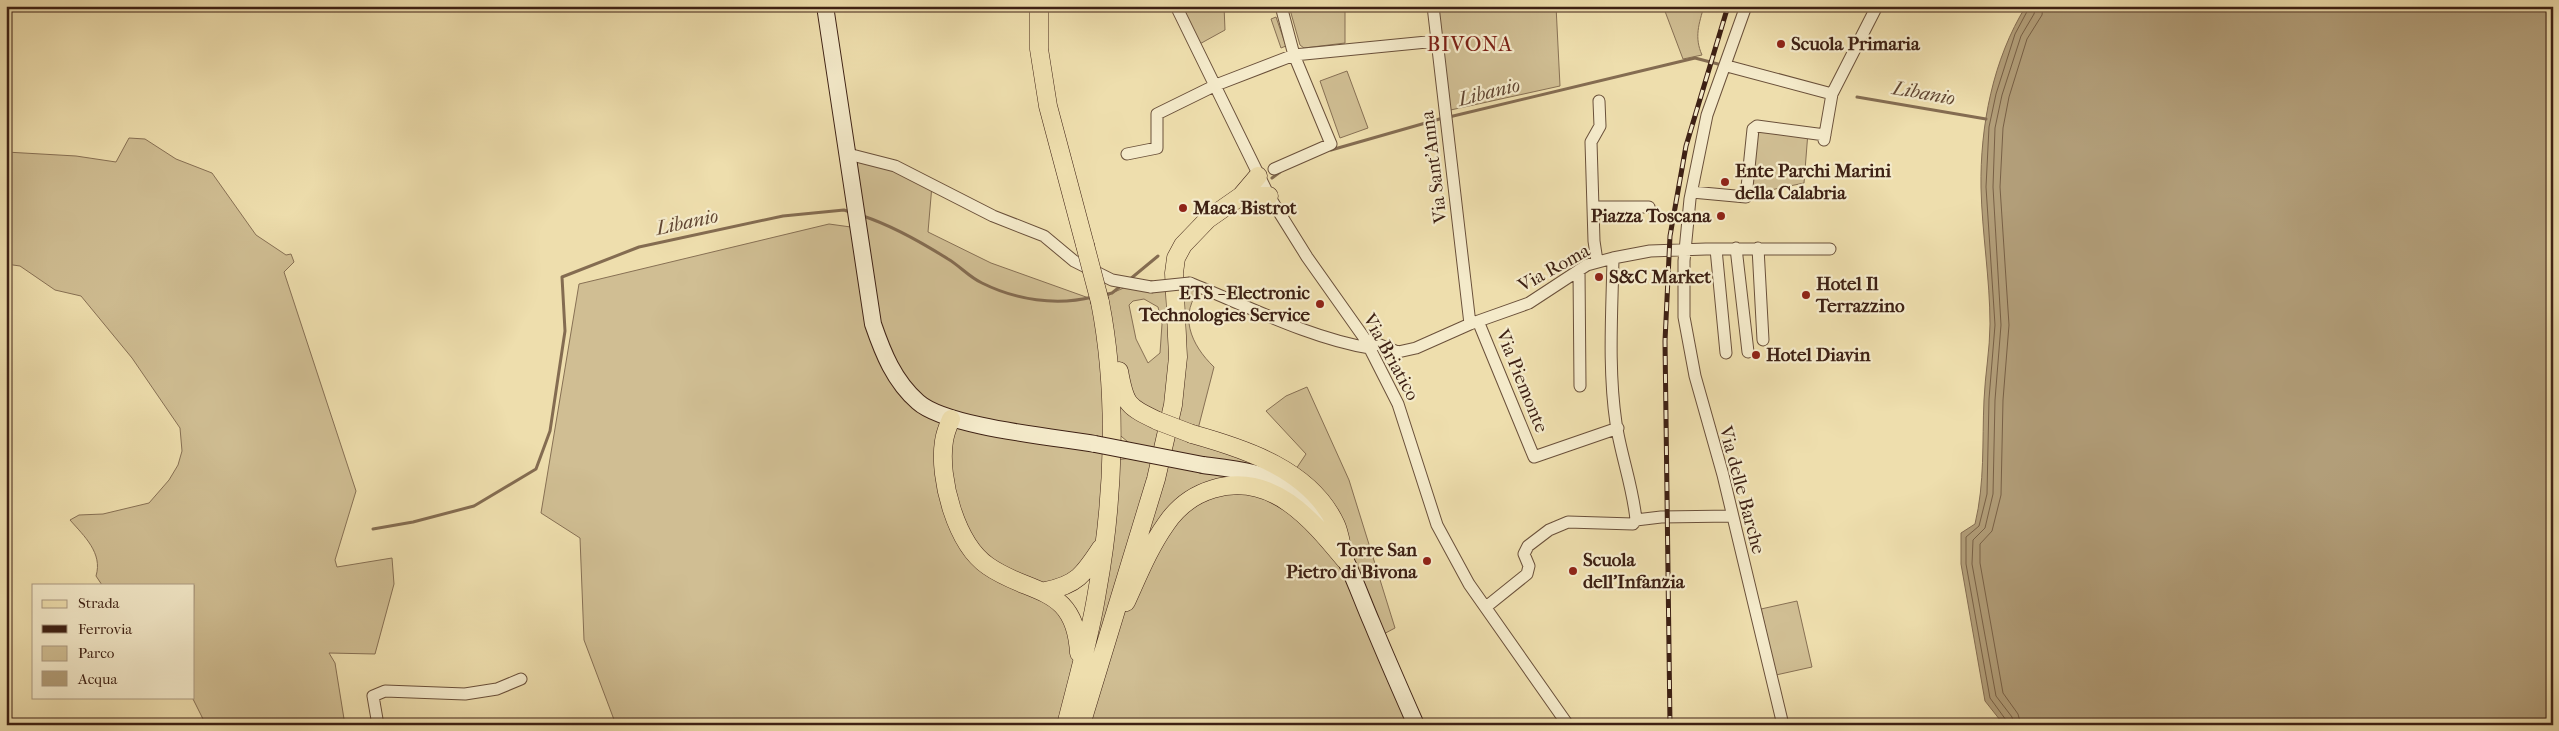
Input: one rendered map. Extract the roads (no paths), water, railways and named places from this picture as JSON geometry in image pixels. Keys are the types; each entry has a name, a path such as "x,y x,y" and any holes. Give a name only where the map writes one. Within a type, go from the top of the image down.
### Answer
{"main road":[{"path":"1039,6 1039,49 1048,106 1100,302 1106,335 1111,394 1104,544 1097,592 1066,725"},
{"path":"1081,725 1156,479 1173,405 1178,357 1174,273 1176,258 1183,245 1208,219 1241,196 1258,176"},
{"path":"1241,196 1269,196"},
{"path":"1106,335 1116,348 1123,394 1132,409 1192,434 1253,454 1308,487 1322,503 1336,526 1345,560"},
{"path":"950,419 944,441 946,484 954,515 969,548 987,565 1012,580 1045,591 1072,618 1078,634 1080,669"},
{"path":"1104,646 1150,551 1166,524 1194,495 1221,486 1241,485 1272,492 1302,512 1345,560"},
{"path":"1045,591 1061,588 1076,582 1104,544"}],"street":[{"path":"825,6 873,324 886,362 918,402 950,419 1203,465 1242,470 1274,479 1291,488 1319,515 1345,560 1416,725"},
{"name":"Via Briatico","path":"1176,6 1269,196 1307,257 1368,344 1403,414 1437,525 1469,584 1568,725"},
{"path":"1274,169 1330,144 1294,55 1281,6"},
{"name":"Via Sant'Anna","path":"1433,6 1474,322"},
{"name":"Via delle Barche","path":"1746,6 1707,116 1692,192 1685,256 1684,317 1694,376 1732,516 1783,725"},
{"path":"1692,192 1746,197 1753,129 1757,126 1824,138 1832,94 1877,6"},
{"path":"1127,154 1157,148 1157,114 1216,86 1294,55 1437,41"},
{"path":"1726,66 1832,94"},
{"path":"1597,261 1591,142 1600,126 1599,101"},
{"name":"Via Roma","path":"848,154 895,166 993,216 1044,236 1074,261 1117,281 1151,287 1190,283 1350,345 1368,344 1398,352 1416,348 1474,322 1529,303 1579,270 1597,261 1650,251 1685,256 1716,249 1736,248 1830,249"},
{"path":"1593,207 1650,207"},
{"path":"1736,248 1748,352"},
{"path":"1758,248 1763,340"},
{"path":"1716,249 1726,354"},
{"path":"1613,258 1612,350 1618,428 1633,494 1636,520"},
{"path":"1579,270 1580,386"},
{"name":"Via Piemonte","path":"1474,322 1534,457 1618,428"},
{"path":"1486,607 1527,574 1529,566 1524,554 1528,546 1549,530 1568,522 1633,524 1636,520 1732,516"},
{"path":"378,725 373,696 385,691 465,694 497,689 521,679"}],"water":[{"path":"2026,6 2553,6 2553,725 2004,725 1985,701 1961,564 1961,533 1975,524 1980,493 1990,333 1981,165 1986,117 1997,71 2005,48"}],"waterway":[{"name":"Libanio","path":"1449,117 1695,58 1718,64"},
{"name":"Libanio","path":"1857,97 1986,119"},
{"name":"Libanio","path":"1331,150 1443,118"},
{"name":"Libanio","path":"1272,178 1280,172"},
{"name":"Libanio","path":"373,529 413,522 474,506 536,469 550,431 565,331 562,277 639,247 783,216 844,210 850,212"},
{"name":"Libanio","path":"863,216 907,235 952,262 977,281 1008,294 1051,301 1079,300 1093,297"},
{"name":"Libanio","path":"1129,280 1158,256"},
{"name":"Libanio","path":"1104,295 1112,293 1122,285"}],"railway":[{"path":"1670,725 1665,341 1670,236 1686,146 1728,6"}],"place":[{"name":"Scuola Primaria","path":"1781,44"},
{"name":"Ente Parchi Marini della Calabria","path":"1725,182"},
{"name":"Maca Bistrot","path":"1183,208"},
{"name":"Piazza Toscana","path":"1721,216"},
{"name":"S&C Market","path":"1599,277"},
{"name":"Hotel Il Terrazzino","path":"1806,295"},
{"name":"ETS - Electronic Technologies Service","path":"1320,304"},
{"name":"Hotel Diavin","path":"1756,355"},
{"name":"Torre San Pietro di Bivona","path":"1427,561"},
{"name":"Scuola dell’Infanzia","path":"1573,571"}],"district":[{"name":"BIVONA","path":"1470,44"}]}
